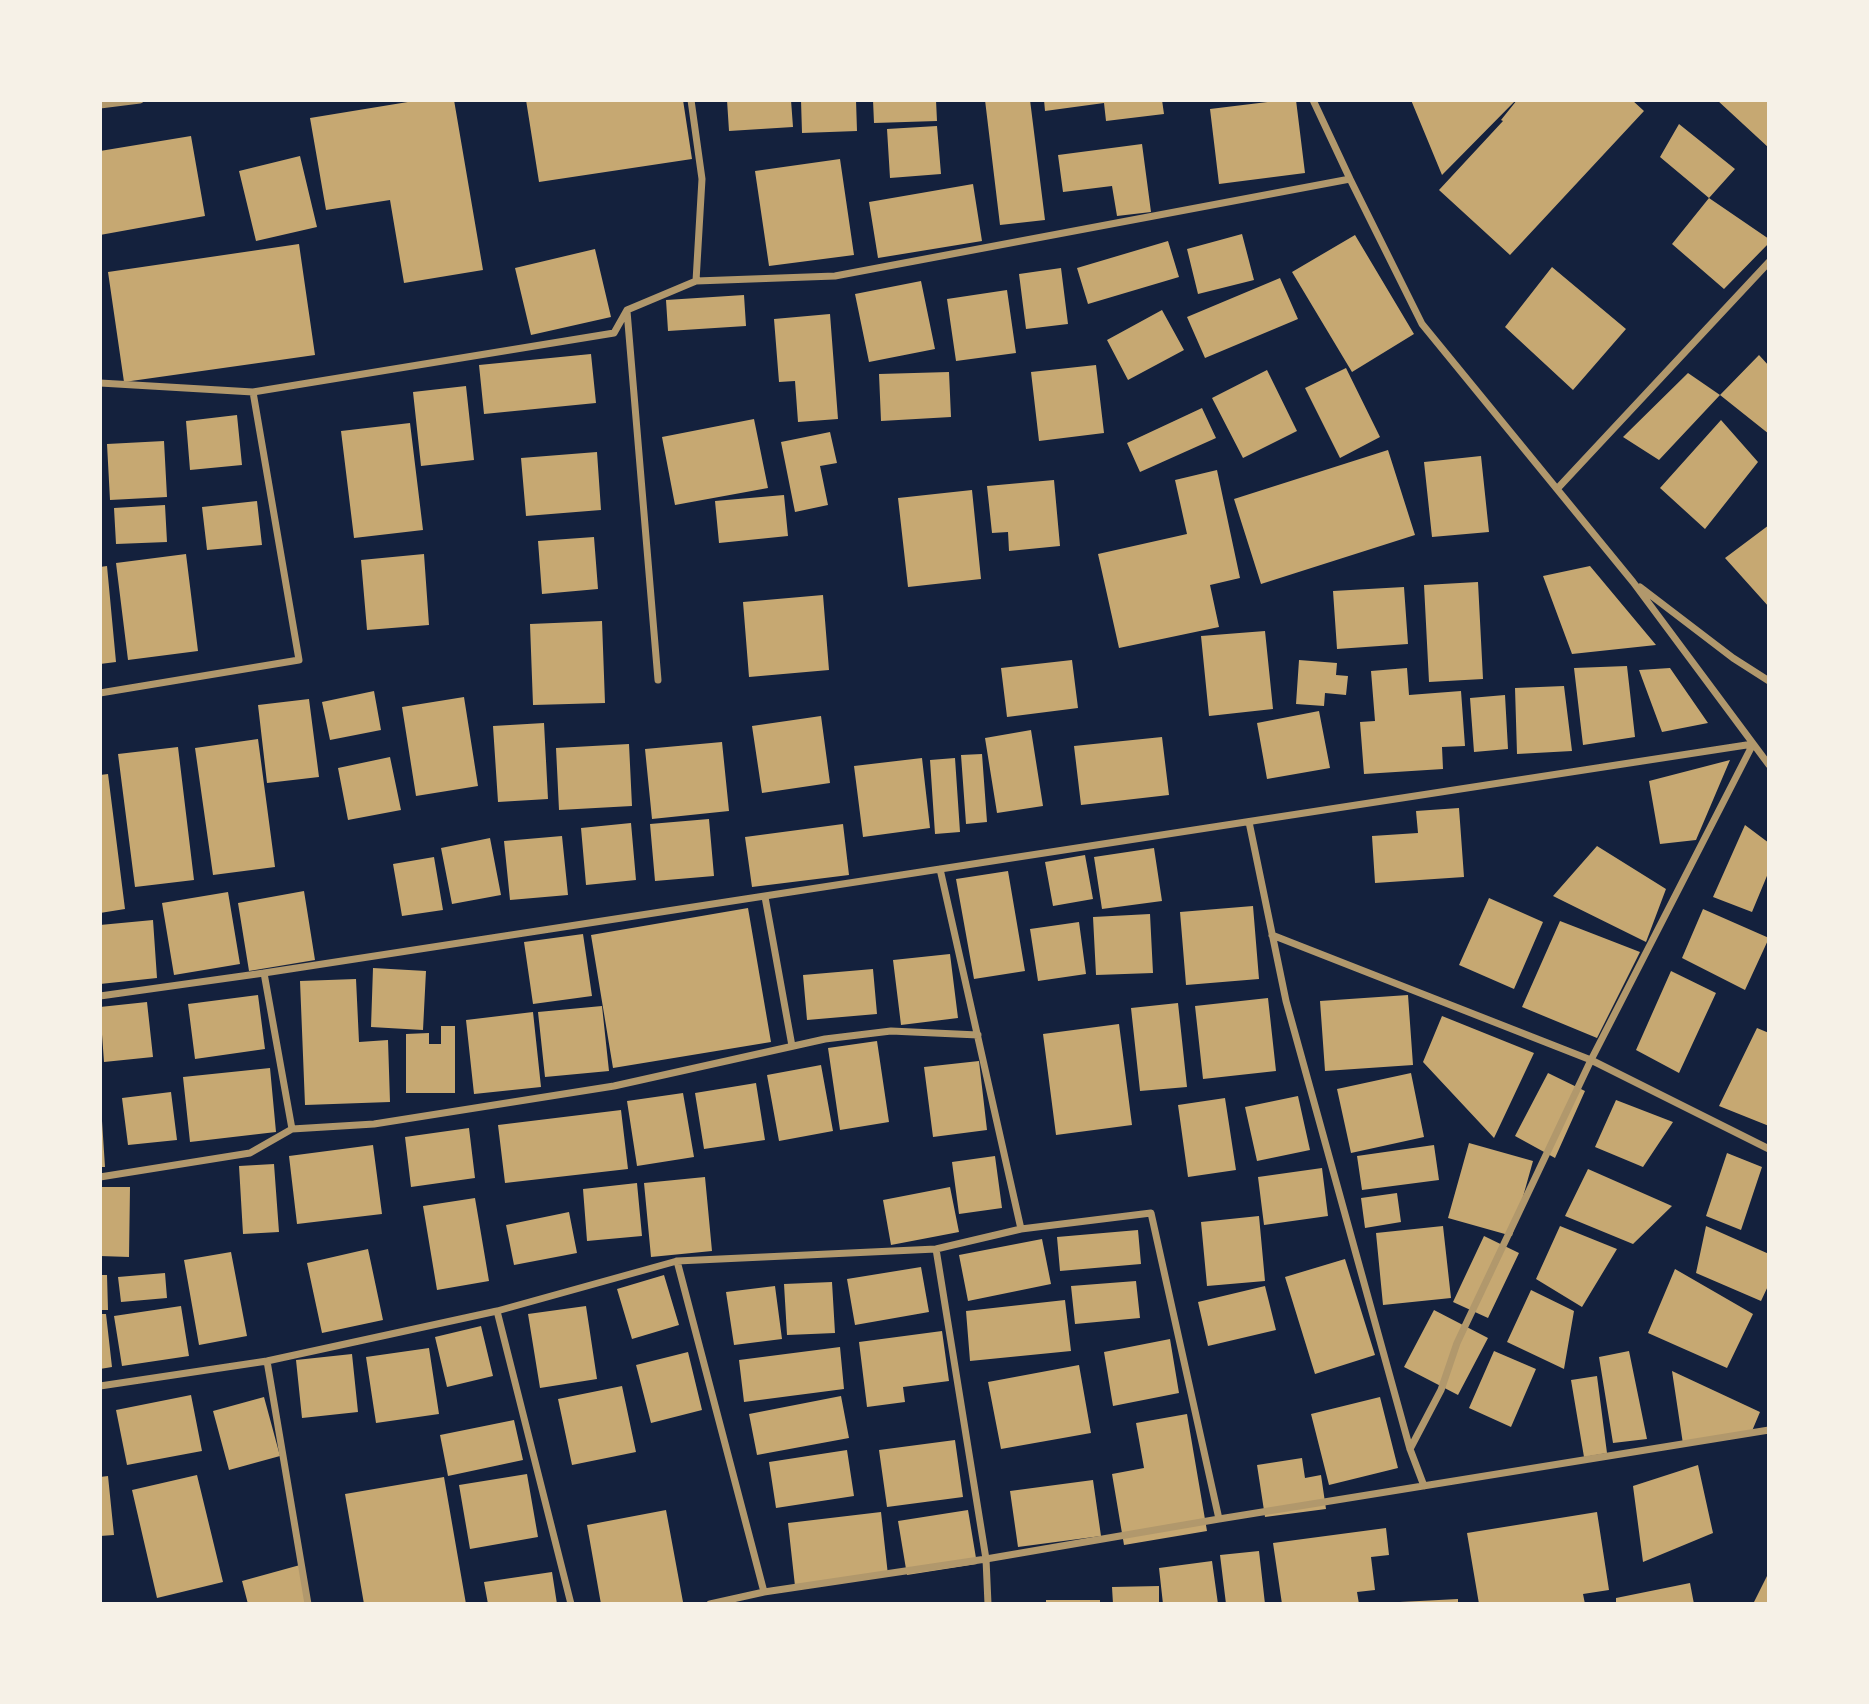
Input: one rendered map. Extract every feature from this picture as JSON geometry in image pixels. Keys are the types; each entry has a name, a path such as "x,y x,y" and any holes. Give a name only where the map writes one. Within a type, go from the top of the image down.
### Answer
{"street":[{"path":"100,105 140,100"},
{"path":"691,100 702,179 696,281"},
{"path":"1313,100 1422,324 1633,582 1769,765"},
{"path":"100,383 253,392 614,333 627,310 696,281 835,276 1350,179"},
{"path":"1557,489 1769,262"},
{"path":"627,310 658,680"},
{"path":"100,693 299,660 253,392"},
{"path":"1633,582 1733,658 1769,681"},
{"path":"100,996 765,897 1753,744"},
{"path":"1410,1449 1441,1390 1457,1343 1591,1060 1753,744"},
{"path":"1249,822 1290,1014 1410,1449 1424,1486"},
{"path":"940,869 1021,1229"},
{"path":"765,897 792,1046"},
{"path":"1272,935 1591,1060 1769,1149"},
{"path":"264,973 292,1129"},
{"path":"100,1177 250,1153 292,1129 374,1124 614,1086 825,1039 891,1031 978,1035"},
{"path":"100,1386 267,1361 497,1311 677,1261 936,1249 1021,1229 1151,1213 1219,1519"},
{"path":"936,1249 986,1559 988,1604"},
{"path":"677,1261 764,1592"},
{"path":"497,1311 571,1604"},
{"path":"267,1361 308,1604"},
{"path":"710,1604 764,1592 986,1559 1769,1430"}],"building":[{"path":"420,100 454,100 483,270 404,283 390,200 326,210 310,118"},
{"path":"526,100 683,100 692,159 539,182"},
{"path":"727,100 791,100 793,127 729,131"},
{"path":"801,100 856,100 857,131 802,133"},
{"path":"873,100 936,100 937,121 874,123"},
{"path":"985,100 1030,100 1045,220 1000,225"},
{"path":"1044,100 1162,100 1164,114 1106,121 1104,103 1045,111"},
{"path":"1296,100 1305,173 1219,184 1210,109"},
{"path":"1411,100 1516,100 1442,175"},
{"path":"1517,100 1632,100 1644,111 1510,255 1439,190 1503,121 1501,120"},
{"path":"1717,100 1769,100 1769,148"},
{"path":"1679,124 1735,169 1709,198 1660,157"},
{"path":"937,126 941,174 890,178 887,129"},
{"path":"191,136 205,216 100,235 100,151"},
{"path":"1142,144 1151,212 1117,216 1112,186 1063,192 1058,155"},
{"path":"300,156 317,227 256,241 239,171"},
{"path":"840,159 854,255 769,266 755,171"},
{"path":"973,184 982,241 878,258 869,202"},
{"path":"1709,198 1769,239 1769,243 1724,289 1672,244"},
{"path":"1242,234 1254,280 1198,294 1187,249"},
{"path":"1355,235 1414,334 1352,372 1292,272"},
{"path":"1168,241 1179,277 1088,304 1077,268"},
{"path":"299,244 315,355 124,382 108,272"},
{"path":"595,249 611,317 531,335 515,268"},
{"path":"1552,267 1626,329 1573,390 1505,327"},
{"path":"1061,268 1068,324 1026,329 1019,274"},
{"path":"1280,278 1298,319 1205,358 1187,317"},
{"path":"921,281 935,349 869,362 855,294"},
{"path":"1007,290 1016,353 956,361 947,299"},
{"path":"744,295 746,326 668,331 666,300"},
{"path":"1162,310 1184,350 1128,380 1107,340"},
{"path":"830,314 838,419 798,422 795,381 779,382 774,319"},
{"path":"591,354 596,403 484,414 479,365"},
{"path":"1759,355 1769,366 1769,434 1720,395"},
{"path":"1096,365 1104,433 1039,441 1031,372"},
{"path":"1346,368 1380,437 1340,458 1305,388"},
{"path":"1267,370 1297,431 1243,458 1212,398"},
{"path":"949,372 951,417 881,421 879,374"},
{"path":"1688,373 1720,395 1659,460 1623,437"},
{"path":"466,386 474,460 421,466 413,392"},
{"path":"1202,408 1216,438 1140,472 1127,443"},
{"path":"237,415 242,465 190,470 186,421"},
{"path":"754,419 768,488 675,505 662,437"},
{"path":"1721,420 1758,462 1705,529 1660,488"},
{"path":"410,423 423,530 354,538 341,431"},
{"path":"830,432 837,463 820,466 828,505 795,512 781,442"},
{"path":"164,441 167,497 110,500 107,444"},
{"path":"1388,450 1415,535 1261,584 1234,499"},
{"path":"597,452 601,510 526,516 521,458"},
{"path":"1481,456 1489,532 1432,537 1424,462"},
{"path":"1217,470 1240,578 1210,585 1219,627 1119,648 1098,554 1187,534 1175,480"},
{"path":"1054,480 1060,546 1009,551 1008,532 992,533 987,486"},
{"path":"972,490 981,579 908,587 898,498"},
{"path":"784,495 788,536 719,543 715,501"},
{"path":"257,501 262,545 207,550 202,507"},
{"path":"165,505 167,542 116,544 114,508"},
{"path":"1769,525 1769,607 1725,558"},
{"path":"594,537 598,589 542,594 538,541"},
{"path":"186,554 198,651 128,660 116,563"},
{"path":"424,554 429,625 367,630 361,560"},
{"path":"107,566 116,662 100,664 100,567"},
{"path":"1590,566 1656,645 1572,654 1543,576"},
{"path":"1478,582 1483,679 1429,682 1424,585"},
{"path":"1404,587 1408,644 1337,649 1333,591"},
{"path":"823,595 829,670 749,677 743,602"},
{"path":"602,621 605,703 533,705 530,624"},
{"path":"1265,631 1273,709 1209,716 1201,636"},
{"path":"1072,660 1078,708 1007,717 1001,668"},
{"path":"1299,660 1337,663 1336,675 1348,676 1346,695 1325,693 1324,706 1296,704"},
{"path":"1627,666 1635,737 1583,745 1574,668"},
{"path":"1407,668 1409,695 1461,691 1465,746 1442,747 1443,769 1364,774 1360,722 1375,721 1371,671"},
{"path":"1670,668 1708,723 1662,732 1639,670"},
{"path":"1564,686 1572,751 1517,754 1515,688"},
{"path":"374,691 381,730 330,740 322,702"},
{"path":"1505,695 1508,749 1474,752 1470,698"},
{"path":"464,697 478,786 416,796 402,707"},
{"path":"309,699 319,777 267,783 258,705"},
{"path":"1319,711 1330,768 1267,779 1257,723"},
{"path":"821,716 830,783 762,793 752,726"},
{"path":"544,723 548,799 498,802 493,726"},
{"path":"1031,730 1043,806 997,813 985,738"},
{"path":"1162,737 1169,795 1081,805 1074,746"},
{"path":"258,739 275,867 213,875 195,748"},
{"path":"722,742 729,811 652,819 645,749"},
{"path":"629,744 632,806 559,810 556,748"},
{"path":"178,747 194,880 135,887 118,754"},
{"path":"982,754 987,822 966,824 961,755"},
{"path":"390,757 401,810 348,820 338,768"},
{"path":"922,758 930,828 863,837 854,766"},
{"path":"955,758 960,832 935,834 930,760"},
{"path":"1730,760 1696,840 1660,844 1649,781"},
{"path":"108,774 125,909 100,913 100,775"},
{"path":"1459,808 1464,877 1375,883 1372,836 1418,833 1416,811"},
{"path":"709,819 714,876 655,881 650,824"},
{"path":"631,823 636,880 586,885 581,828"},
{"path":"843,824 849,875 752,887 745,837"},
{"path":"1745,825 1769,843 1769,871 1752,912 1713,897"},
{"path":"562,836 568,895 510,900 504,841"},
{"path":"490,838 501,895 452,904 441,848"},
{"path":"1597,846 1666,889 1646,942 1553,896"},
{"path":"1154,848 1162,901 1102,909 1094,857"},
{"path":"1085,855 1093,899 1053,906 1045,862"},
{"path":"434,857 443,910 402,916 393,864"},
{"path":"1008,871 1025,971 974,979 956,879"},
{"path":"304,891 315,960 249,971 238,903"},
{"path":"228,892 240,964 174,975 162,903"},
{"path":"1489,898 1543,922 1514,989 1459,965"},
{"path":"1253,906 1259,979 1186,985 1180,912"},
{"path":"748,908 771,1042 613,1068 591,935"},
{"path":"1703,909 1769,938 1745,990 1682,958"},
{"path":"1150,914 1153,973 1096,975 1093,917"},
{"path":"153,920 157,978 100,984 100,925"},
{"path":"1560,921 1640,952 1597,1038 1522,1007"},
{"path":"1079,922 1086,974 1038,981 1030,929"},
{"path":"583,934 592,996 533,1004 524,942"},
{"path":"950,954 958,1018 901,1025 893,960"},
{"path":"373,968 426,971 423,1030 371,1027"},
{"path":"873,969 877,1014 807,1020 803,975"},
{"path":"1671,971 1716,993 1679,1073 1636,1050"},
{"path":"356,979 359,1042 388,1040 390,1102 305,1105 300,981"},
{"path":"258,995 265,1049 195,1059 188,1004"},
{"path":"1408,995 1413,1065 1325,1071 1320,1001"},
{"path":"1268,998 1276,1071 1203,1079 1195,1006"},
{"path":"147,1002 153,1057 104,1062 100,1007"},
{"path":"1178,1003 1187,1087 1140,1091 1131,1008"},
{"path":"602,1006 609,1071 545,1077 538,1012"},
{"path":"533,1012 541,1087 474,1094 466,1020"},
{"path":"1442,1016 1534,1053 1494,1138 1423,1062"},
{"path":"1119,1024 1132,1125 1056,1135 1043,1034"},
{"path":"441,1026 455,1026 455,1093 406,1093 406,1034 429,1033 429,1044 441,1044"},
{"path":"1757,1028 1769,1033 1769,1126 1719,1106"},
{"path":"877,1041 889,1122 840,1130 828,1048"},
{"path":"979,1061 987,1130 933,1137 924,1067"},
{"path":"821,1065 833,1131 779,1141 767,1075"},
{"path":"270,1068 276,1132 190,1142 183,1077"},
{"path":"1411,1073 1424,1137 1351,1153 1337,1089"},
{"path":"1548,1073 1585,1091 1555,1158 1515,1136"},
{"path":"756,1083 765,1140 704,1149 695,1093"},
{"path":"171,1092 177,1140 128,1145 122,1098"},
{"path":"683,1093 694,1157 637,1166 627,1101"},
{"path":"1298,1096 1310,1150 1257,1161 1245,1107"},
{"path":"1225,1098 1236,1170 1188,1177 1178,1105"},
{"path":"1616,1100 1673,1122 1643,1167 1595,1147"},
{"path":"621,1110 628,1169 505,1183 498,1125"},
{"path":"102,1121 105,1167 100,1167"},
{"path":"469,1128 475,1178 411,1187 405,1137"},
{"path":"1469,1143 1533,1161 1512,1236 1448,1218"},
{"path":"373,1145 382,1214 297,1224 289,1156"},
{"path":"1434,1145 1439,1180 1362,1190 1357,1156"},
{"path":"1727,1153 1762,1167 1741,1230 1706,1216"},
{"path":"995,1156 1002,1208 959,1214 952,1162"},
{"path":"274,1164 279,1232 243,1234 239,1166"},
{"path":"1322,1168 1328,1216 1264,1225 1258,1177"},
{"path":"1588,1169 1672,1206 1633,1244 1565,1216"},
{"path":"705,1177 712,1251 651,1257 644,1183"},
{"path":"637,1183 642,1236 587,1241 583,1189"},
{"path":"100,1187 130,1187 129,1257 100,1256"},
{"path":"950,1187 959,1232 891,1245 883,1200"},
{"path":"1397,1193 1401,1222 1365,1228 1361,1198"},
{"path":"475,1198 489,1281 437,1290 423,1206"},
{"path":"569,1212 577,1253 514,1265 506,1225"},
{"path":"1259,1216 1265,1281 1207,1286 1201,1222"},
{"path":"1443,1226 1451,1298 1383,1305 1376,1233"},
{"path":"1560,1226 1617,1249 1582,1307 1536,1279"},
{"path":"1706,1226 1769,1254 1769,1284 1761,1301 1696,1273"},
{"path":"1138,1230 1141,1264 1060,1271 1057,1237"},
{"path":"1484,1236 1519,1253 1488,1318 1453,1302"},
{"path":"1042,1239 1051,1284 968,1301 959,1255"},
{"path":"368,1249 383,1320 322,1333 307,1263"},
{"path":"231,1252 247,1336 199,1345 184,1260"},
{"path":"1345,1259 1375,1355 1315,1374 1285,1277"},
{"path":"921,1267 929,1312 855,1325 847,1279"},
{"path":"1675,1269 1753,1314 1727,1368 1648,1333"},
{"path":"165,1273 167,1298 121,1302 118,1277"},
{"path":"100,1275 107,1275 108,1310 100,1310"},
{"path":"664,1275 679,1325 632,1339 617,1289"},
{"path":"1136,1281 1140,1318 1075,1324 1071,1286"},
{"path":"832,1282 835,1333 787,1335 784,1284"},
{"path":"775,1286 782,1339 734,1345 726,1292"},
{"path":"1265,1286 1276,1330 1208,1346 1198,1302"},
{"path":"1531,1290 1574,1311 1564,1369 1507,1342"},
{"path":"1065,1300 1071,1351 970,1361 966,1311"},
{"path":"181,1306 189,1356 122,1366 114,1316"},
{"path":"586,1306 597,1379 540,1388 528,1314"},
{"path":"1434,1310 1488,1338 1458,1395 1404,1367"},
{"path":"100,1314 106,1314 112,1367 100,1369"},
{"path":"481,1326 493,1376 447,1387 435,1337"},
{"path":"942,1331 949,1381 903,1387 905,1402 867,1407 859,1342"},
{"path":"1170,1339 1179,1393 1113,1406 1104,1352"},
{"path":"840,1347 844,1389 744,1402 739,1360"},
{"path":"429,1348 439,1414 376,1423 366,1357"},
{"path":"1494,1351 1536,1369 1511,1427 1469,1408"},
{"path":"1629,1351 1647,1439 1613,1443 1599,1357"},
{"path":"688,1352 702,1410 651,1423 636,1365"},
{"path":"352,1354 358,1412 302,1418 296,1360"},
{"path":"1079,1365 1091,1433 1001,1449 988,1382"},
{"path":"1672,1371 1760,1412 1752,1431 1683,1444"},
{"path":"1597,1376 1607,1453 1584,1457 1571,1380"},
{"path":"622,1386 636,1452 572,1465 558,1399"},
{"path":"191,1395 202,1451 127,1465 116,1410"},
{"path":"841,1396 849,1438 757,1455 749,1414"},
{"path":"264,1397 280,1456 229,1470 213,1411"},
{"path":"1380,1397 1398,1468 1329,1485 1311,1414"},
{"path":"1187,1414 1207,1531 1124,1545 1112,1474 1144,1468 1136,1423"},
{"path":"514,1420 523,1460 448,1476 440,1435"},
{"path":"955,1440 963,1497 887,1507 879,1450"},
{"path":"847,1450 854,1496 776,1508 769,1462"},
{"path":"1302,1458 1305,1478 1321,1475 1326,1509 1265,1517 1257,1465"},
{"path":"1698,1465 1713,1533 1643,1562 1633,1486"},
{"path":"527,1474 538,1537 470,1549 459,1485"},
{"path":"197,1475 223,1582 157,1598 132,1490"},
{"path":"108,1476 114,1535 100,1536 100,1477"},
{"path":"444,1477 466,1604 364,1604 345,1494"},
{"path":"1093,1480 1101,1536 1018,1547 1010,1491"},
{"path":"666,1510 683,1602 601,1604 587,1525"},
{"path":"968,1510 977,1564 907,1575 898,1521"},
{"path":"881,1512 888,1575 795,1586 788,1523"},
{"path":"1597,1512 1609,1590 1583,1594 1585,1604 1479,1604 1467,1533"},
{"path":"1386,1528 1389,1555 1371,1557 1375,1590 1357,1592 1359,1604 1282,1604 1273,1543"},
{"path":"1259,1551 1265,1604 1226,1604 1220,1555"},
{"path":"1212,1561 1218,1604 1163,1604 1159,1568"},
{"path":"300,1565 311,1604 248,1604 242,1581"},
{"path":"552,1572 557,1604 488,1604 484,1582"},
{"path":"1769,1572 1769,1604 1753,1604"},
{"path":"1690,1583 1694,1604 1616,1604 1616,1598"},
{"path":"1159,1586 1159,1604 1113,1604 1112,1587"},
{"path":"1458,1599 1458,1604 1400,1602"},
{"path":"1046,1600 1100,1600 1100,1604 1046,1604"}]}
